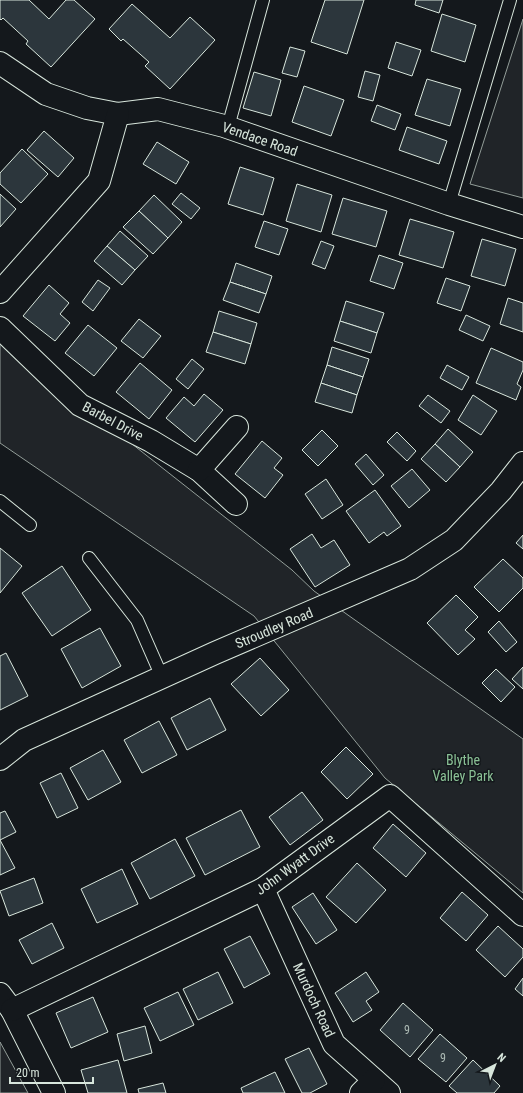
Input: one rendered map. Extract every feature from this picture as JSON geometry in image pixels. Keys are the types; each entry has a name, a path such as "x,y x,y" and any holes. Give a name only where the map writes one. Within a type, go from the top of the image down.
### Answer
{"street":[{"name":"Vendace Road","path":"0,62 46,94 87,108 118,114 158,109 228,127 449,204 523,227"},
{"path":"0,292 99,181 118,114"},
{"name":"Barbel Drive","path":"0,328 80,405 151,441 199,470 236,504"},
{"path":"199,470 237,427"},
{"name":"Stroudley Road","path":"0,759 24,740 162,677 410,569 454,540 501,491 523,463"},
{"name":"John Wyatt Drive","path":"6,1002 263,889 390,796 523,915"},
{"name":"Murdoch Road","path":"263,889 334,1044 375,1089"},
{"path":"6,1002 54,1093"}],"lane":[{"path":"228,127 263,0"},
{"path":"449,204 510,0"},
{"path":"0,501 30,525"},
{"path":"88,558 137,620 162,677"}],"green space":[{"path":"523,19 523,198 470,184"},
{"name":"Blythe Valley Park","path":"0,340 292,570 314,591 523,739 523,893 385,778 254,616 0,443"},
{"path":"0,1042 28,1093 0,1093"}],"building":[{"path":"0,0 29,0 49,19 66,0 74,0 95,19 51,67 26,44 28,41 3,18 1,20 0,19"},
{"path":"325,0 364,0 347,54 311,42"},
{"path":"416,0 443,0 439,13 415,5"},
{"path":"132,4 170,38 190,17 215,40 170,89 145,66 149,62 123,39 121,41 109,29"},
{"path":"442,14 476,25 465,62 431,51"},
{"path":"396,42 421,50 412,76 388,68"},
{"path":"290,47 305,51 297,77 282,73"},
{"path":"365,71 380,75 373,101 358,97"},
{"path":"254,72 281,80 271,116 243,108"},
{"path":"427,79 461,89 450,126 415,115"},
{"path":"304,86 344,100 331,136 292,122"},
{"path":"377,105 401,114 395,130 371,121"},
{"path":"407,127 447,141 439,164 399,150"},
{"path":"44,131 74,158 58,177 27,150"},
{"path":"157,142 189,162 176,184 143,164"},
{"path":"22,149 48,174 21,203 0,184 0,173"},
{"path":"240,167 274,178 263,215 228,204"},
{"path":"297,184 332,195 321,232 286,221"},
{"path":"181,193 200,208 191,219 172,204"},
{"path":"0,194 16,209 0,227"},
{"path":"154,195 182,222 168,238 139,211"},
{"path":"343,198 387,211 376,247 332,234"},
{"path":"139,211 168,238 153,254 123,227"},
{"path":"410,219 454,232 443,268 399,255"},
{"path":"264,221 288,229 279,255 255,247"},
{"path":"120,231 148,256 135,270 107,246"},
{"path":"482,239 516,249 505,286 471,276"},
{"path":"321,241 334,246 325,269 312,264"},
{"path":"107,246 135,270 122,285 94,261"},
{"path":"379,255 403,263 394,289 370,281"},
{"path":"236,263 272,276 266,294 230,282"},
{"path":"446,278 470,286 461,311 437,303"},
{"path":"98,280 110,288 93,311 82,302"},
{"path":"230,282 266,294 259,313 223,300"},
{"path":"49,285 69,303 60,314 70,323 55,341 23,316"},
{"path":"508,298 523,303 523,332 500,324"},
{"path":"346,301 384,313 377,333 340,321"},
{"path":"219,311 257,323 251,344 213,332"},
{"path":"466,315 490,326 483,341 459,330"},
{"path":"139,319 161,336 143,358 121,341"},
{"path":"340,321 377,333 371,353 334,341"},
{"path":"88,325 117,348 94,376 65,353"},
{"path":"213,332 251,344 245,364 206,352"},
{"path":"332,347 369,359 363,377 327,365"},
{"path":"491,348 523,362 523,370 517,384 521,387 516,400 476,383"},
{"path":"192,359 204,369 188,389 176,379"},
{"path":"140,363 172,390 149,419 116,392"},
{"path":"327,365 363,377 357,395 321,383"},
{"path":"447,365 469,377 462,390 440,378"},
{"path":"321,383 357,395 352,413 315,402"},
{"path":"204,394 223,410 195,442 166,418 184,397 194,406"},
{"path":"428,395 450,411 441,423 419,406"},
{"path":"473,395 497,411 481,435 458,420"},
{"path":"448,429 473,452 460,467 435,444"},
{"path":"322,430 338,446 318,466 302,450"},
{"path":"397,432 416,451 407,461 387,442"},
{"path":"262,441 282,458 274,468 283,475 265,498 235,474"},
{"path":"435,444 460,467 446,482 421,459"},
{"path":"366,454 384,475 373,485 355,464"},
{"path":"412,469 430,490 409,508 391,486"},
{"path":"326,479 343,505 322,519 305,494"},
{"path":"375,490 401,526 387,536 384,532 369,543 346,511"},
{"path":"312,534 321,548 334,540 350,565 315,587 290,549"},
{"path":"523,535 523,549 516,543"},
{"path":"0,548 22,566 0,593"},
{"path":"503,559 523,578 523,588 499,612 474,587"},
{"path":"62,566 91,610 52,636 22,593"},
{"path":"456,595 478,617 465,630 475,639 458,655 427,623"},
{"path":"499,621 517,642 506,652 488,632"},
{"path":"100,628 121,666 82,688 61,649"},
{"path":"6,653 28,696 0,710 0,656"},
{"path":"260,658 289,690 261,716 231,684"},
{"path":"523,667 523,689 512,679"},
{"path":"496,669 515,687 501,702 482,683"},
{"path":"210,698 226,730 187,750 171,718"},
{"path":"159,721 177,755 142,773 124,740"},
{"path":"346,747 373,774 347,799 321,772"},
{"path":"103,750 121,782 88,800 70,768"},
{"path":"61,773 78,808 57,818 40,783"},
{"path":"302,792 323,820 290,845 269,817"},
{"path":"241,810 260,847 205,875 186,838"},
{"path":"5,811 16,832 0,840 0,813"},
{"path":"393,824 426,853 406,877 373,848"},
{"path":"175,839 195,876 150,899 131,863"},
{"path":"0,840 15,868 0,875"},
{"path":"357,863 386,890 356,923 326,897"},
{"path":"122,869 138,904 97,923 81,889"},
{"path":"34,878 43,903 9,916 0,891"},
{"path":"462,892 488,915 466,941 440,918"},
{"path":"313,893 337,930 316,944 292,907"},
{"path":"52,923 64,948 32,964 19,940"},
{"path":"498,926 523,949 523,957 505,977 476,950"},
{"path":"250,936 270,974 244,988 224,949"},
{"path":"218,972 233,1003 198,1020 183,989"},
{"path":"366,972 379,992 366,1001 372,1010 353,1022 335,993"},
{"path":"523,978 523,996 515,989"},
{"path":"178,992 194,1025 160,1041 144,1008"},
{"path":"93,997 108,1032 71,1048 56,1013"},
{"path":"403,1003 433,1030 410,1057 380,1030"},
{"path":"145,1026 152,1053 124,1061 117,1034"},
{"path":"440,1034 467,1058 446,1082 418,1059"},
{"path":"309,1048 327,1084 310,1093 302,1093 285,1059"},
{"path":"118,1060 127,1093 88,1093 81,1070"},
{"path":"473,1060 500,1086 494,1093 457,1093 449,1086"},
{"path":"275,1072 285,1093 243,1093 241,1088"},
{"path":"163,1083 166,1093 139,1093 138,1089"}]}
